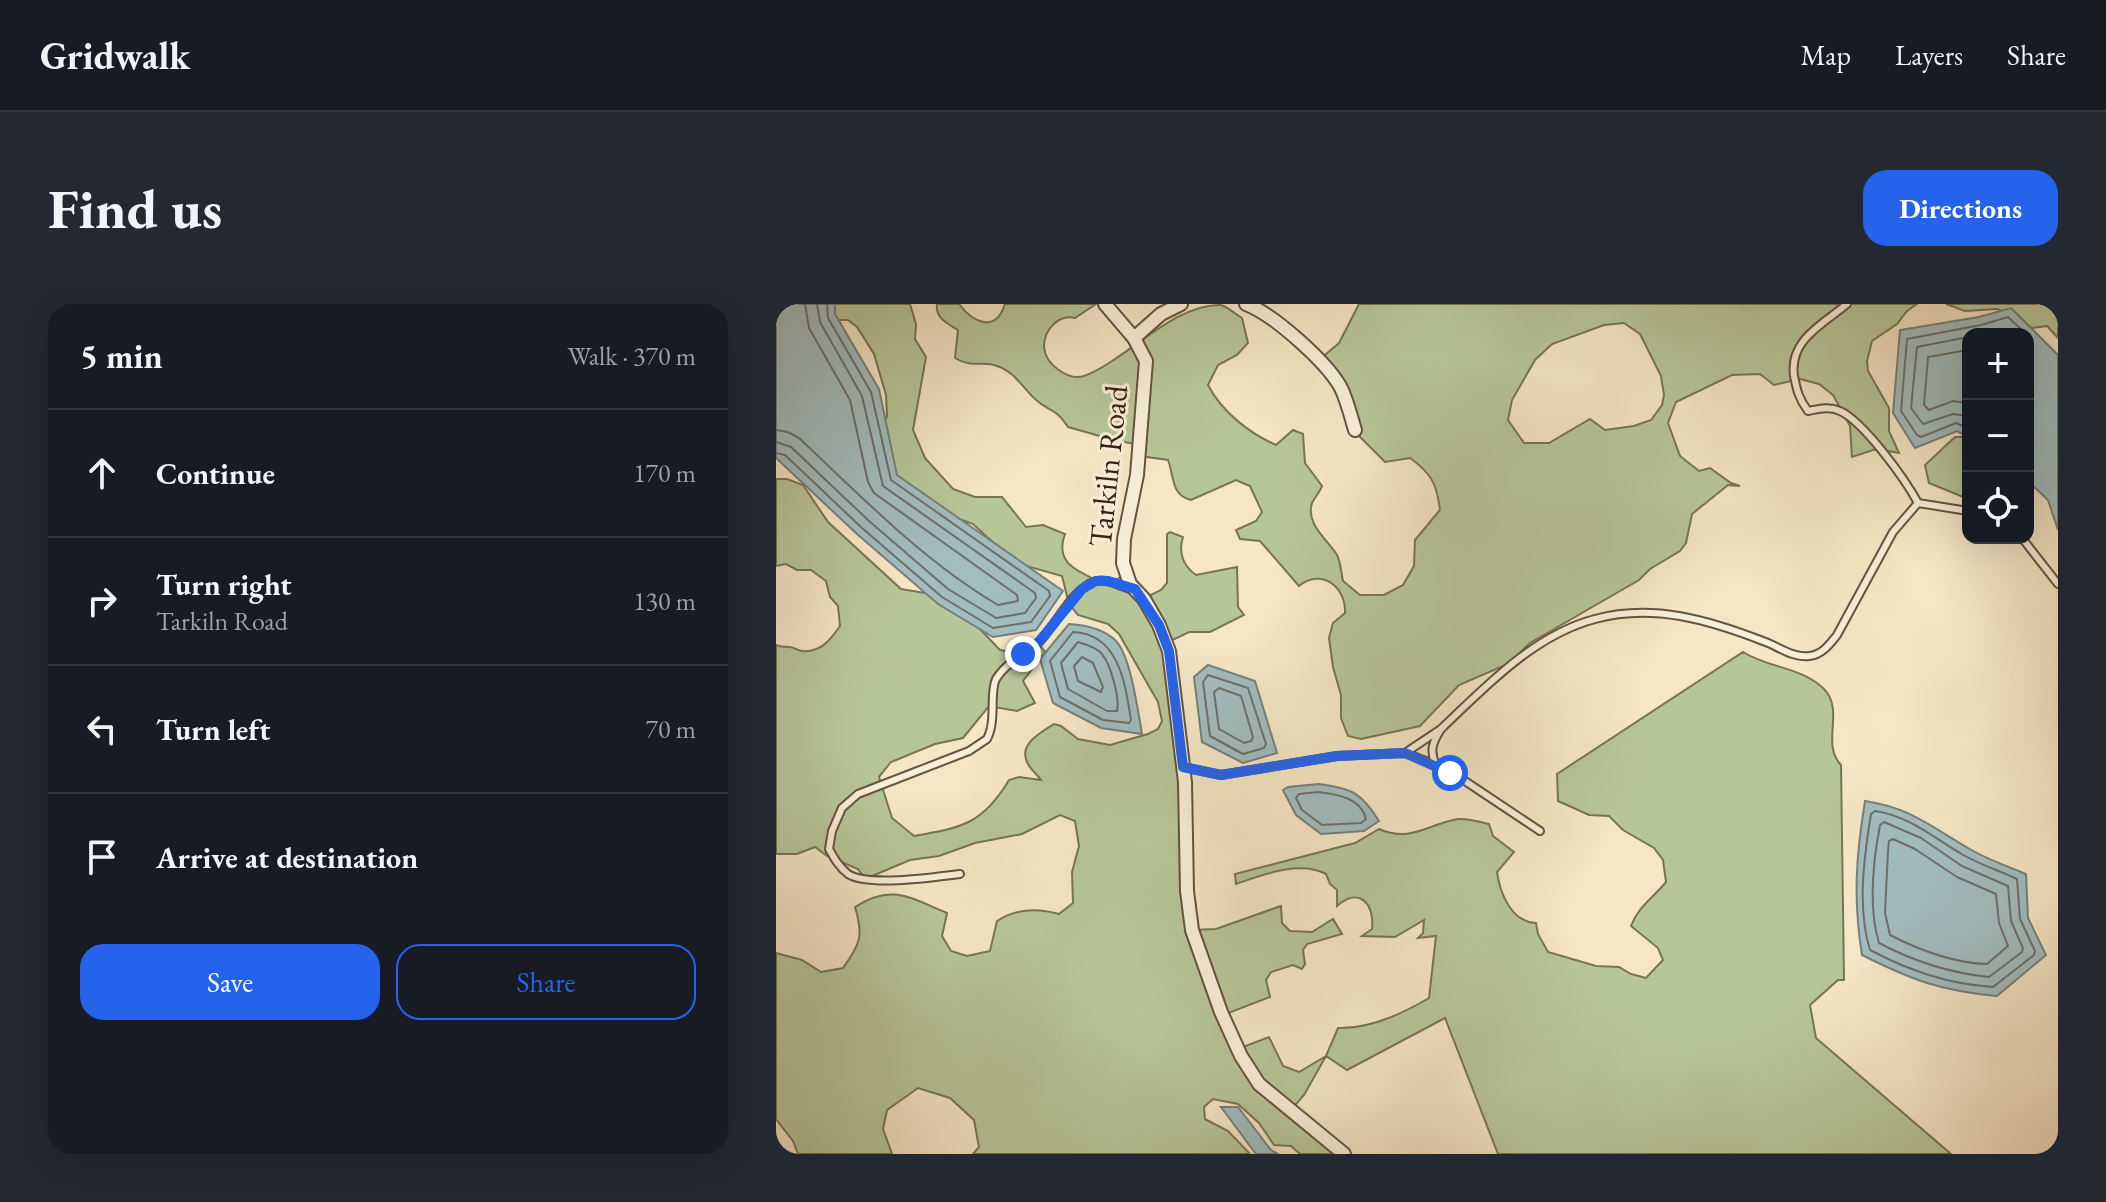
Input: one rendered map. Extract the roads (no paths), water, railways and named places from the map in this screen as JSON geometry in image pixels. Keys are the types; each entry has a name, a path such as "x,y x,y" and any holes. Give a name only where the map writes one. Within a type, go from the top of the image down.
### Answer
{"street":[{"name":"Tarkiln Road","path":"1105,304 1134,338 1146,361 1137,475 1124,539 1123,563 1130,584 1159,625 1169,651 1183,767 1187,891 1192,930 1221,1012 1241,1056 1259,1084 1344,1154"},
{"path":"1134,338 1161,314 1181,304"},
{"path":"1246,304 1260,309 1310,351 1340,387 1355,430"}],"lane":[{"path":"1847,304 1803,340 1792,361 1798,398 1808,411 1830,407 1843,412 1907,482 1918,503"},
{"path":"1918,503 1962,510"},
{"path":"1405,753 1441,729 1530,651 1564,629 1596,618 1636,612 1696,617 1766,642 1792,655 1810,656 1826,649 1837,635 1893,532 1918,503"},
{"path":"2027,544 2058,584"},
{"path":"960,874 891,881 851,876 836,862 829,849 832,831 842,808 858,794 969,751 987,739 994,712 994,682 1007,665 1038,643 1082,589 1096,581 1108,581 1135,589"},
{"path":"1436,765 1431,755 1432,744 1441,729"},
{"path":"1183,767 1221,775 1337,756 1405,753 1465,781 1540,831"}],"water":[{"path":"776,304 835,304 835,314 879,389 897,475 1063,591 1036,630 993,637 938,604 776,458"},
{"path":"2011,308 2031,328 1962,328 1962,434 1957,431 1915,448 1893,413 1900,330 1979,317"},
{"path":"2034,331 2058,355 2058,530 2048,500 2034,487"},
{"path":"1069,624 1100,631 1116,641 1126,659 1142,734 1101,728 1053,703 1040,659"},
{"path":"1208,665 1255,681 1277,753 1243,763 1202,742 1194,677"},
{"path":"1318,784 1354,793 1379,821 1364,831 1321,834 1296,815 1283,790"},
{"path":"1865,801 1908,813 1975,852 2026,874 2028,918 2046,955 1997,996 1927,983 1862,955 1857,878"},
{"path":"1221,1107 1238,1107 1271,1150 1278,1154 1256,1154"}]}
